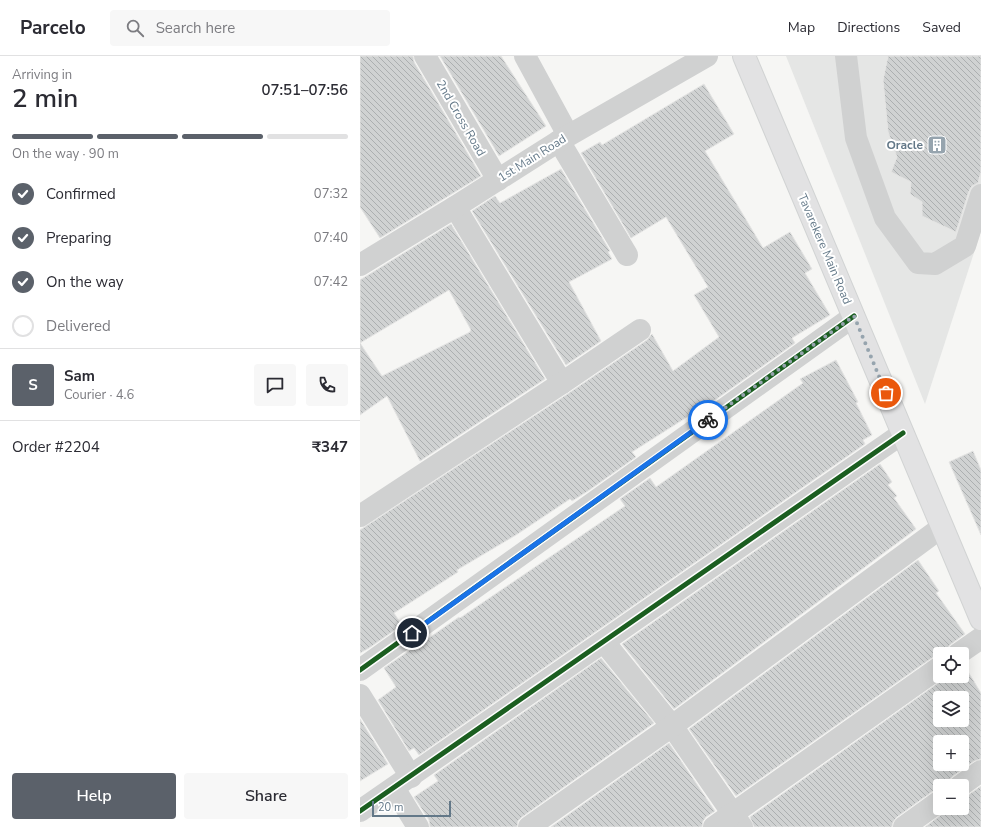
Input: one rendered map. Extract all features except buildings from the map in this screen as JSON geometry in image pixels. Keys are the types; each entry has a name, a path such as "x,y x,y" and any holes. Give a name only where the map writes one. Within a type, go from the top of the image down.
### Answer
{"main road":[{"name":"Tavarekere Main Road","path":"744,56 981,619"}],"street":[{"name":"2nd Cross Road","path":"425,56 498,180"},
{"path":"525,56 564,138 627,255"},
{"name":"1st Main Road","path":"362,260 455,207 564,138 707,56"},
{"path":"846,56 856,138 885,218 918,263 935,264 965,246 981,195"},
{"path":"455,207 562,383"},
{"path":"360,670 854,316"},
{"path":"360,516 640,330"},
{"path":"360,811 403,783 903,433"},
{"path":"529,827 672,726 942,527"},
{"path":"968,647 981,638"},
{"path":"604,642 672,726 738,820"},
{"path":"714,827 738,820 933,672"},
{"path":"360,695 403,783 418,827"},
{"path":"969,780 981,771"},
{"path":"904,827 933,806"}],"shaded area":[{"path":"786,56 981,56 981,231 925,404"}],"cycle path":[{"path":"360,670 854,316"},
{"path":"360,811 903,433"}],"way so far":[{"path":"708,420 854,316 886,393"}],"place":[{"name":"Oracle","path":"937,145"}],"route":[{"path":"412,633 708,420"}]}
